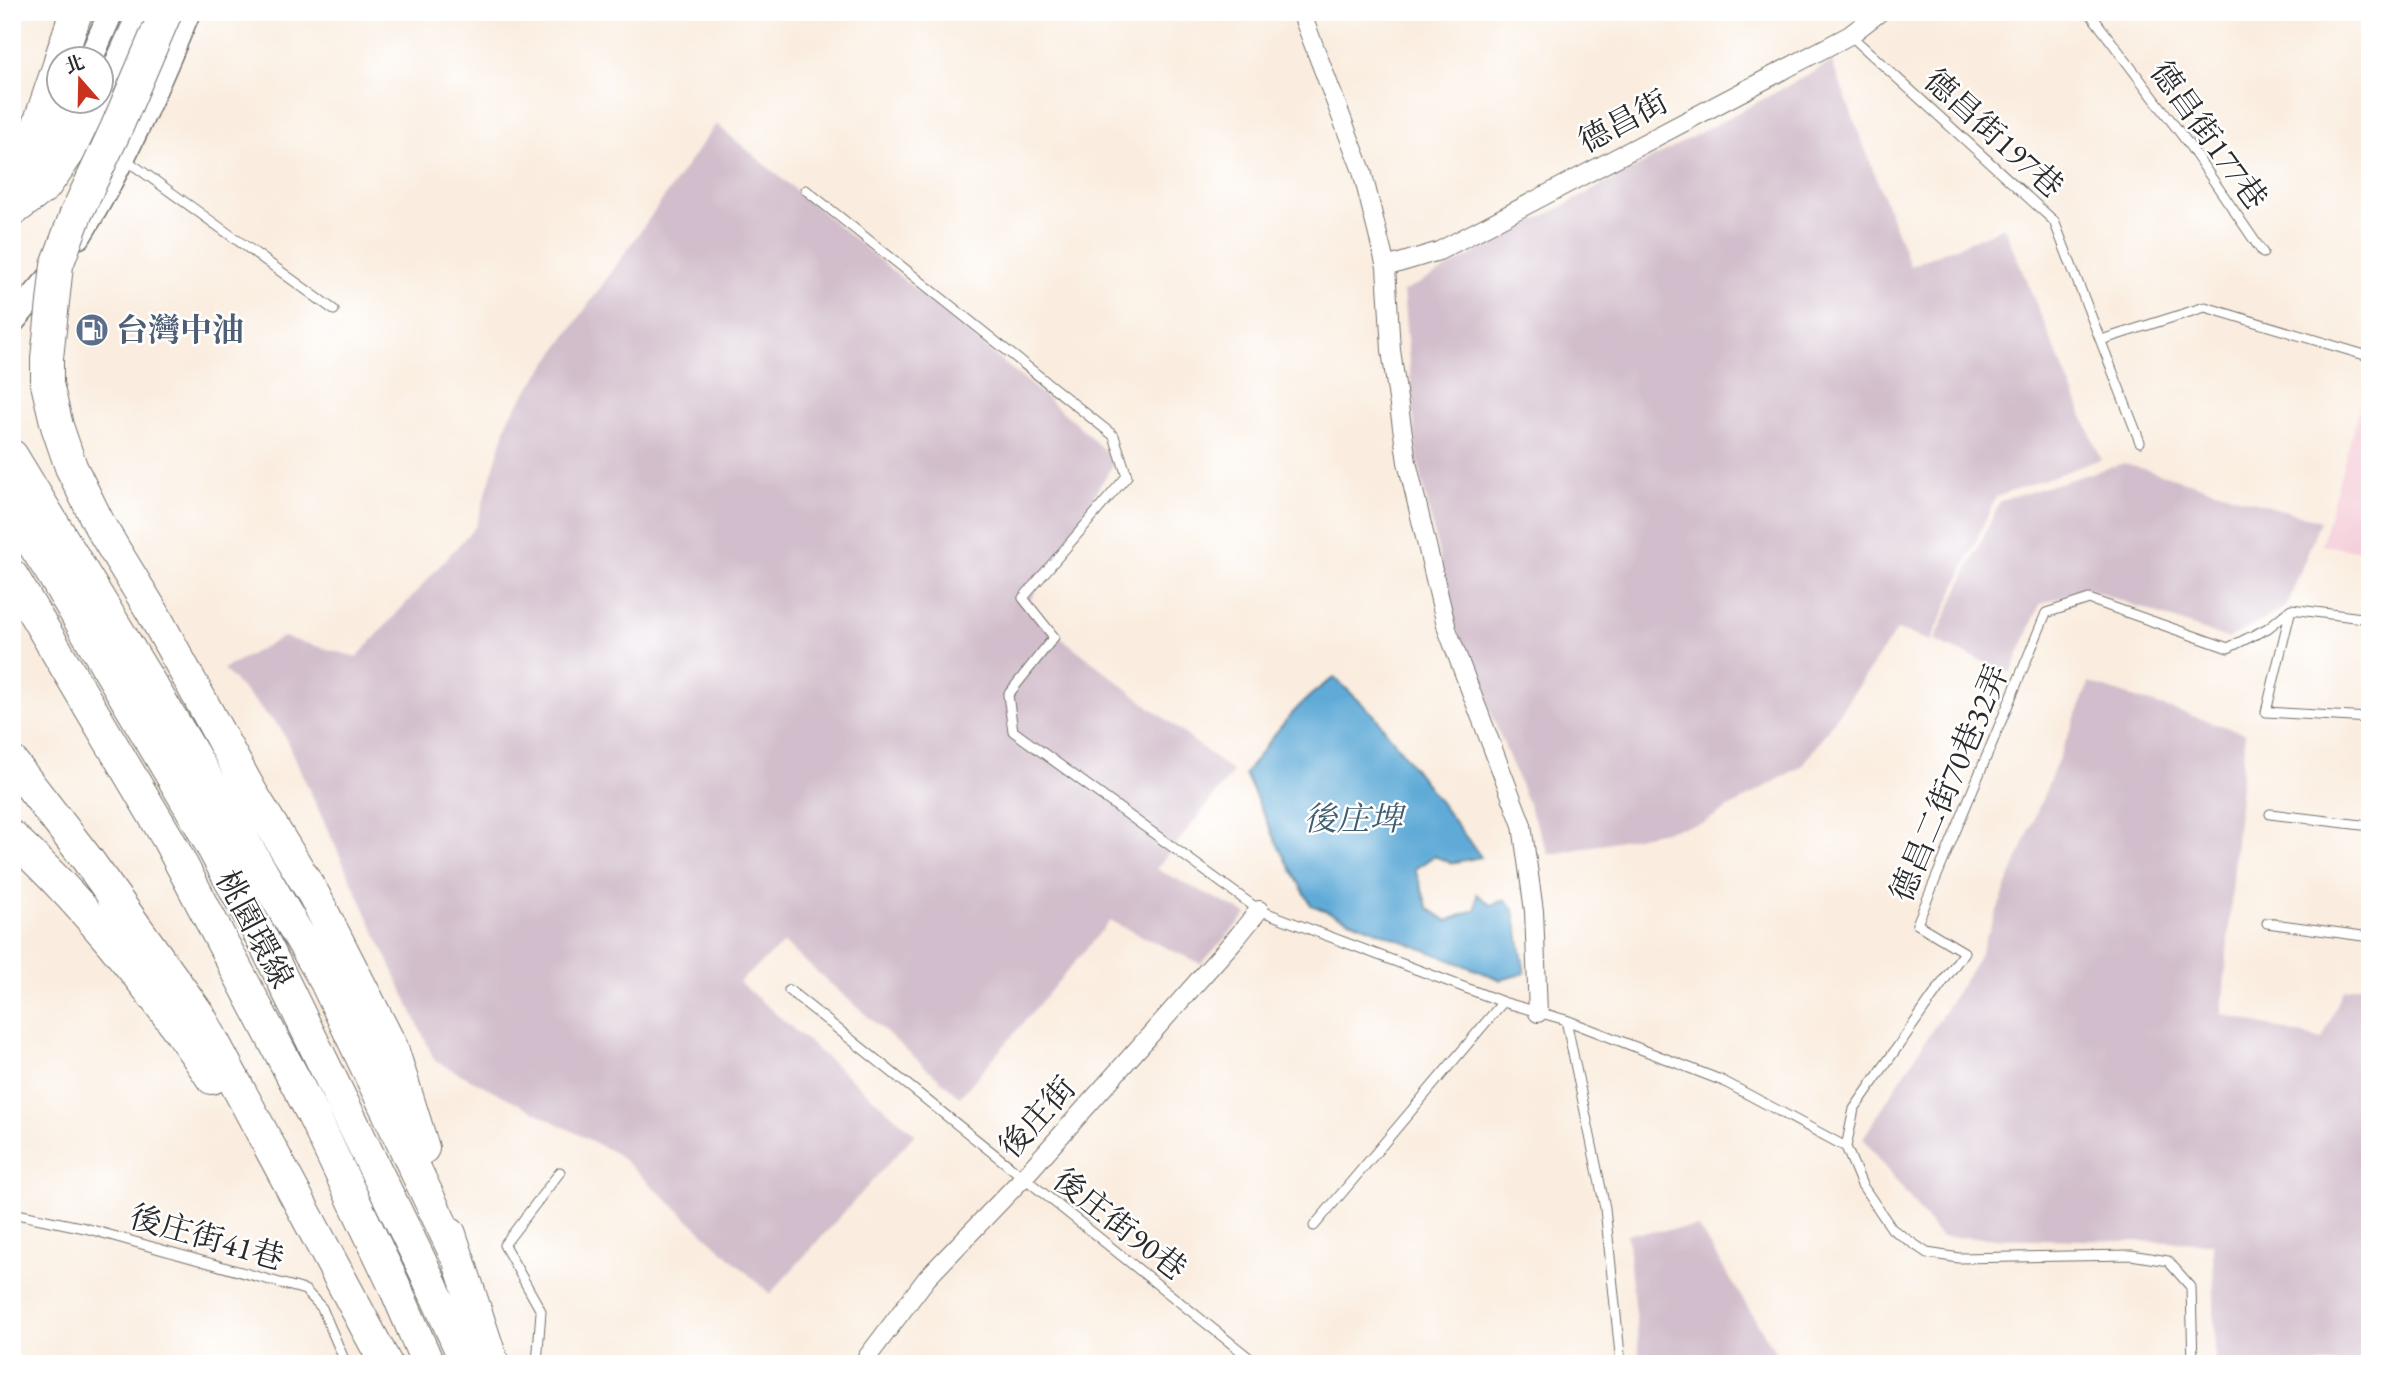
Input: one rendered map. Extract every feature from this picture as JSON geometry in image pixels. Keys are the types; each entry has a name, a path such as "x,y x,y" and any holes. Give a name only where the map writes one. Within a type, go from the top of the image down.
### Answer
{"highway":[{"path":"65,46 76,12"},
{"path":"13,205 45,186 103,104 145,12"},
{"path":"166,12 76,214 57,265 47,358 50,394 57,426 71,467 100,526 153,613 251,792 314,895 392,1048 493,1364"},
{"path":"13,205 46,104"},
{"path":"12,456 196,760 319,971 360,1051 456,1255"},
{"name":"桃園環線","path":"12,511 59,585 195,815 254,924 349,1115 467,1364"},
{"name":"桃園環線","path":"12,576 30,602 174,851 313,1115 394,1285 428,1364"},
{"path":"12,762 87,859 198,1015 386,1364"},
{"path":"12,837 40,863 138,975 184,1037 306,1216"}],"main road":[{"path":"96,46 111,12"},
{"path":"12,322 53,277 106,192 139,128 188,12"},
{"path":"13,205 65,116"}],"street":[{"path":"1301,12 1362,171 1386,267 1391,350 1407,462 1447,629 1522,825 1534,911 1538,1013"},
{"name":"德昌街","path":"1386,267 1439,251 1850,36 1880,12"},
{"name":"後庄街","path":"862,1364 927,1278 1023,1178 1259,910"}],"lane":[{"name":"德昌街177巷","path":"2089,12 2187,142 2263,253"},
{"name":"德昌街197巷","path":"1850,36 2054,221 2140,442"},
{"path":"124,158 334,310"},
{"path":"806,190 1114,436 1127,476 1023,598 1054,637 1008,695 1013,732 1259,910 1503,1002 1566,1020 1723,1081 1846,1147 1862,1185 1892,1230 1927,1253 1959,1258 2130,1255 2168,1261 2191,1287 2193,1364"},
{"path":"2101,340 2205,307 2368,356"},
{"name":"德昌二街70巷32弄","path":"1846,1147 1854,1109 1964,952 1917,924 2046,613 2089,599 2228,648 2268,628 2291,609"},
{"path":"2370,619 2291,609 2266,712 2370,718"},
{"path":"2270,814 2370,826"},
{"path":"2267,923 2370,937"},
{"name":"後庄街90巷","path":"789,990 1257,1364"},
{"path":"1314,1226 1503,1002"},
{"path":"1566,1020 1605,1208 1621,1364"},
{"path":"537,1364 541,1311 504,1245 559,1172"},
{"name":"後庄街41巷","path":"12,1213 85,1228 305,1290 322,1308 346,1364"}],"shaded area":[{"path":"1832,62 1910,266 2004,227 2101,459 1996,497 1931,641 1897,630 1803,765 1703,823 1549,855 1454,623 1417,457 1403,292"},
{"path":"716,124 1075,422 1115,461 1025,609 1233,772 1156,869 1247,914 1201,964 1110,921 960,1097 784,943 739,982 915,1134 770,1294 617,1154 435,1061 281,729 223,669 283,637 357,657 476,526 509,417"},
{"path":"2370,369 2370,552 2321,545"},
{"path":"2124,463 2320,521 2287,606 2228,639 2086,588 2040,604 2011,673 1934,641 2000,501"},
{"path":"2089,683 2245,733 2222,1014 2322,1040 2343,990 2370,983 2370,1364 2215,1364 2213,1243 1940,1237 1863,1138 1977,960"},
{"path":"1698,1227 1783,1364 1640,1364 1627,1234"}],"water":[{"name":"後庄埤","path":"1335,678 1374,715 1481,857 1451,863 1434,856 1415,869 1428,908 1447,921 1476,909 1477,894 1491,905 1505,900 1514,910 1525,973 1501,980 1311,905 1279,847 1245,774 1297,708"}],"place":[{"name":"台灣中油","path":"92,330"}]}
